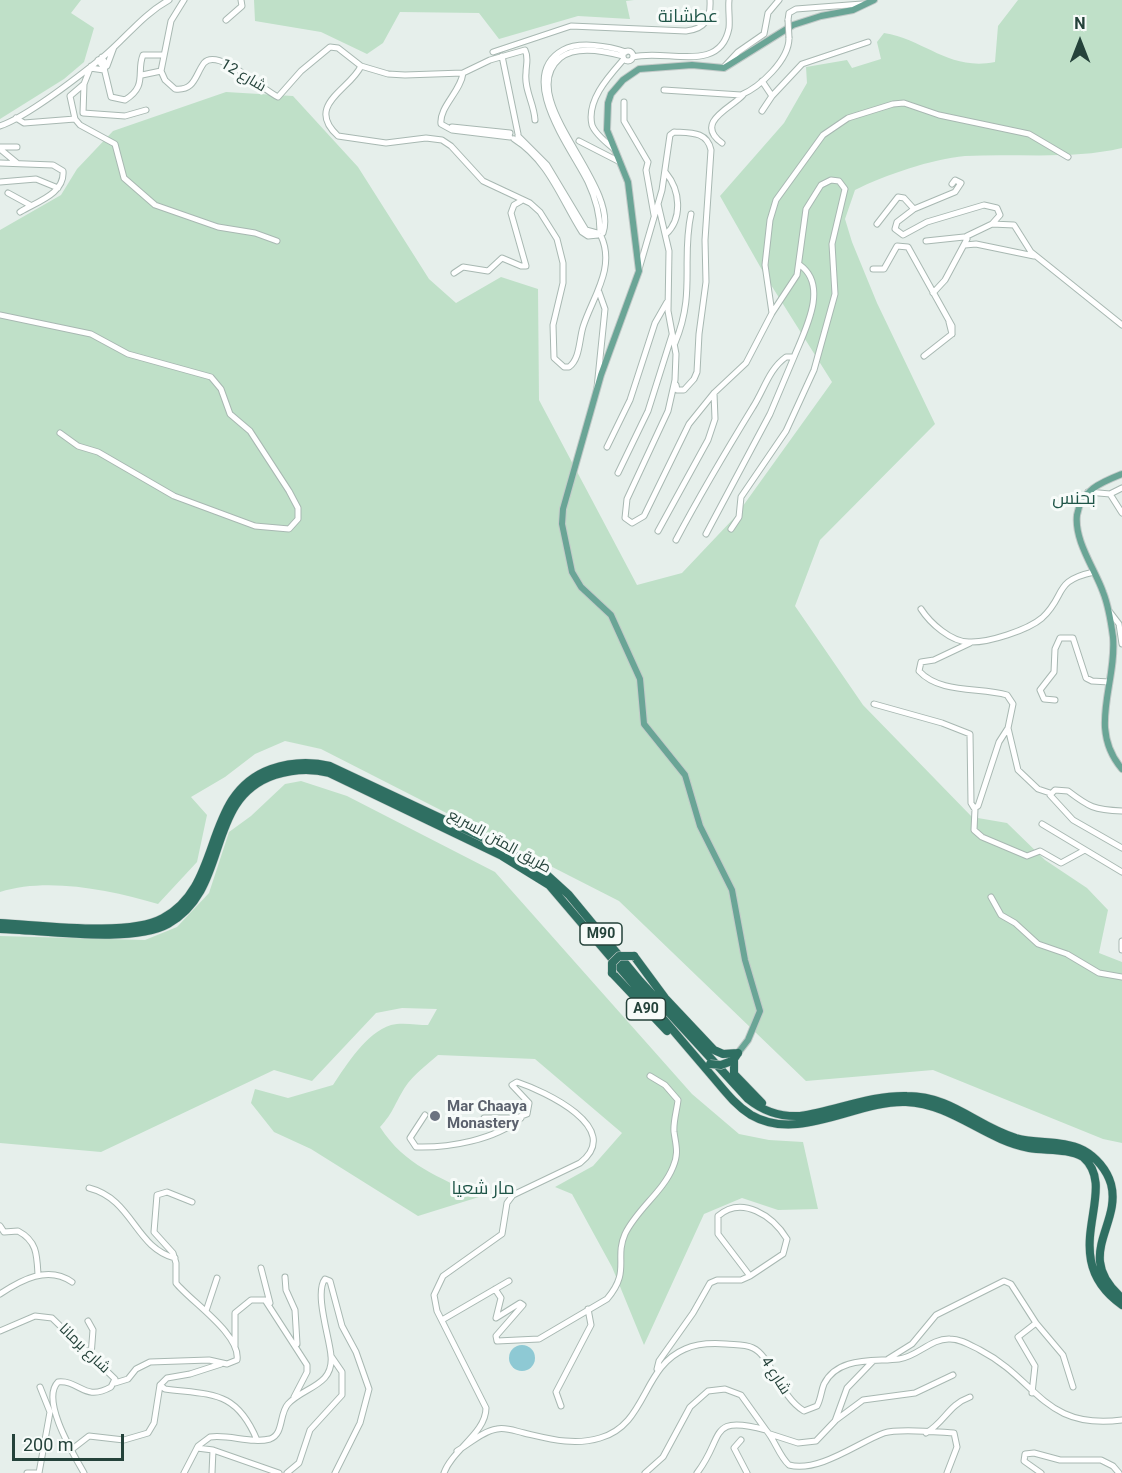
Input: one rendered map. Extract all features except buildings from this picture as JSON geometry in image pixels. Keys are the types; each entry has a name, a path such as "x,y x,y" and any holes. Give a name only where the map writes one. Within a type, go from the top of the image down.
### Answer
{"highway":[{"name":"طريق المتن السريع","path":"0,923 131,928 161,920 181,907 199,884 220,821 233,796 266,771 294,763 313,763 346,772 530,862 557,883 640,981 748,1100 765,1110 790,1116 819,1113 881,1097 920,1097 957,1107 1014,1137 1082,1150 1104,1169 1112,1186 1112,1206 1101,1240 1100,1259 1109,1284 1122,1298"},
{"name":"طريق المتن السريع","path":"0,929 124,934 151,930 168,924 191,906 199,896 212,870 229,815 245,793 260,781 283,772 317,770 365,788 502,856 535,875 559,895 735,1103 751,1114 768,1122 797,1124 885,1103 921,1103 956,1114 1013,1143 1068,1152 1083,1157 1099,1172 1106,1190 1107,1207 1095,1239 1096,1267 1105,1288 1122,1305"},
{"name":"A90","path":"665,998 634,956 619,956 612,963 612,973 666,1030 683,1042"},
{"name":"A90","path":"640,981 665,998"},
{"path":"665,998 718,1052 734,1058 734,1074 745,1089 763,1104 790,1116"},
{"name":"A90","path":"647,999 659,1007 710,1064 721,1065 734,1058"}],"main road":[{"path":"734,1058 748,1040 760,1011 745,960 732,890 700,826 685,775 645,726 640,679 611,615 581,587 575,578 568,556 562,514 597,390 639,271 628,182 608,130 608,103 616,87 632,73 648,67 673,65 724,68 793,25 874,0"},
{"path":"1122,474 1103,481 1088,492 1079,508 1077,525 1109,611 1113,645 1105,740 1108,751 1122,770"}],"street":[{"path":"0,126 16,118 91,66 139,20 169,0"},
{"path":"142,75 161,71 171,21 184,0"},
{"path":"226,20 239,12 242,6 241,0"},
{"path":"493,52 575,25 686,31 698,29 710,15 710,0"},
{"path":"535,120 533,103 528,94 526,50 502,56 463,73 388,74 361,66 359,72 333,95 328,105 328,120 338,136 386,143 426,138 442,140 452,146 483,181 521,201 534,205 547,220 562,253 564,274 553,325 553,353 559,364 568,367 574,362 583,327 599,292 604,269 600,234 601,214 591,183 559,124 551,99 550,75 557,62 568,53 584,51 627,56 645,54 695,58 710,54 719,47 727,34 729,0"},
{"path":"724,68 738,52 764,34 770,11 779,0"},
{"path":"664,90 733,96 744,93 762,81 786,51 789,38 789,13 796,9 866,4"},
{"path":"762,111 772,96 802,64 868,42"},
{"path":"105,69 114,45"},
{"path":"591,183 553,119 546,91 546,70 558,53 572,46 605,47 627,56"},
{"name":"شارع 12","path":"161,71 165,80 173,88 182,90 195,81 206,62 218,59 278,97 301,71 330,47 338,48 361,66"},
{"path":"613,53 618,65"},
{"path":"100,59 105,69 111,97 122,100 133,93 142,75 143,56 164,54"},
{"path":"502,56 515,122 514,135"},
{"path":"615,150 600,136 592,122 599,92 627,56"},
{"path":"91,66 105,69"},
{"path":"91,66 84,84 82,113 125,116 146,110"},
{"path":"463,73 457,92 441,116 441,124 446,128 514,135 538,161 566,198 582,231 588,236 600,234"},
{"path":"762,81 772,96"},
{"path":"84,84 70,96 75,119 80,125 115,144 124,178 155,206 218,227 260,234 277,241"},
{"path":"722,143 714,136 713,125 723,108 738,101 744,93"},
{"path":"624,102 624,122 648,162 646,170 652,192 654,219"},
{"path":"772,313 765,265 770,220 777,200 823,135 848,118 893,104 904,104 939,115 1029,134 1068,157"},
{"path":"16,118 24,123 75,119"},
{"path":"639,271 666,173 672,133 701,135 709,142 711,150 705,240 706,282 697,372 684,390 677,390 675,381 675,343 684,318 688,293 688,231 691,214"},
{"path":"579,141 622,162"},
{"path":"0,148 17,147"},
{"path":"0,148 17,163"},
{"path":"0,164 53,165 61,168 63,178 58,188 20,212"},
{"path":"666,173 673,185 678,209 676,222 666,234"},
{"path":"0,182 36,179 58,188"},
{"path":"926,241 966,239 999,218 999,210 992,205 984,205 927,222 905,235 899,235 896,224 914,209 954,192 960,188 961,183 956,180 952,184"},
{"path":"675,381 668,411 627,499 625,518 632,523 644,516 689,424 714,393 746,363 772,313 793,282 800,265 806,209 826,181 839,181 844,185 846,196 832,244 835,294 814,370 794,419 741,497 739,517 731,529"},
{"path":"8,193 30,205"},
{"path":"877,224 897,197 904,198 914,209"},
{"path":"454,273 463,267 488,271 502,258 526,266 511,213 514,205 521,201"},
{"path":"658,204 666,234 671,270 668,301 675,343"},
{"path":"992,224 1014,225 1036,256 1122,325"},
{"path":"966,239 976,244 1036,256"},
{"path":"933,293 945,280 966,239"},
{"path":"873,269 883,270 895,248 905,245 910,250 949,322 952,334 924,356"},
{"path":"706,534 770,414 814,301 813,279 800,265"},
{"path":"597,390 605,309 599,292"},
{"path":"607,447 630,400 656,323 668,301"},
{"path":"0,315 83,332 128,354 211,377 221,389 230,414 250,431 289,491 298,508 298,519 288,529 255,526 188,499 174,496 98,452 78,446 60,433"},
{"path":"618,473 648,411 672,335"},
{"path":"676,540 730,440 752,410 772,371 786,357 794,357"},
{"path":"658,531 708,440 715,419 714,393"},
{"path":"1110,494 1122,488"},
{"path":"1088,492 1102,491 1110,494 1122,513"},
{"path":"1094,572 1071,578 1060,590 1048,611 1032,625 998,637 970,643 934,660 921,662 919,671 933,680 958,688 1007,695 1013,704 1008,728 1019,772 1042,792 1050,793 1059,789 1068,791 1085,806 1122,811"},
{"path":"921,609 934,624 951,636 970,643"},
{"path":"1109,611 1119,624 1122,644"},
{"path":"1054,700 1044,699 1040,690 1054,672 1055,649 1060,638 1073,638 1086,678 1092,681 1109,682"},
{"path":"874,704 942,723 970,734 971,803 975,809"},
{"path":"1008,728 1002,734 982,795 975,809 974,830 982,837 1027,856 1039,851 1060,863 1068,861 1083,851"},
{"path":"1050,793 1050,798 1073,820 1122,848"},
{"path":"1042,824 1083,851 1122,872"},
{"path":"991,897 1000,915 1015,923 1038,944 1067,954 1099,973 1122,977"},
{"path":"1122,941 1122,950"},
{"path":"495,1289 501,1298 496,1318 520,1303 523,1305 496,1336 497,1341 539,1340 607,1299 621,1279 624,1237 635,1216 667,1178 674,1166 678,1149 674,1132 678,1100 665,1085 650,1077"},
{"path":"425,1115 410,1138 416,1147 446,1146 512,1125 527,1114 530,1106 512,1085 514,1082 551,1098 585,1119 592,1130 592,1146 584,1160 513,1195 507,1203 502,1234 442,1276 434,1295 435,1306 486,1408 484,1420 457,1451 444,1473"},
{"path":"484,1118 522,1117"},
{"path":"89,1188 110,1196 125,1209 154,1250 175,1258"},
{"path":"192,1202 167,1192 161,1193 156,1198 154,1232 175,1258 176,1283 190,1300 207,1311 235,1348"},
{"path":"657,1370 659,1361 688,1321 710,1283 717,1280 738,1281 758,1273 783,1254 787,1239 765,1216 747,1207 732,1206 718,1216 718,1234 750,1276"},
{"path":"0,1226 4,1232 18,1231 32,1242 36,1251 38,1275"},
{"path":"184,1473 197,1448 205,1439 213,1436 257,1440 276,1436 282,1413 293,1399 308,1368 270,1303 261,1268"},
{"path":"0,1294 38,1275 56,1275 72,1282"},
{"path":"207,1311 218,1278"},
{"path":"285,1278 286,1290 296,1310 297,1346"},
{"path":"293,1399 322,1382 329,1370 331,1356 322,1294 325,1280 330,1281 342,1326 356,1352 369,1389 360,1423 335,1473"},
{"path":"442,1320 509,1281"},
{"path":"887,1360 912,1344 936,1315 958,1306 1002,1281 1011,1284 1036,1323 1063,1355 1074,1386"},
{"path":"115,1383 128,1379 143,1364 150,1362 209,1360 231,1363 237,1360 234,1317 237,1310 255,1299 270,1303"},
{"path":"561,1406 556,1392 591,1325 588,1309"},
{"name":"شارع برمانا","path":"0,1332 35,1316 44,1316 62,1326 106,1368 115,1383 104,1391 91,1394 66,1382 58,1382 53,1392 55,1403"},
{"path":"88,1321 93,1330 91,1356"},
{"path":"1032,1393 1034,1363 1018,1337 1036,1323"},
{"name":"شارع 4","path":"457,1451 498,1429 569,1442 592,1440 610,1434 623,1427 635,1414 657,1370 673,1355 697,1345 711,1343 751,1347 764,1358 775,1379 792,1402 806,1411 819,1403 825,1383 835,1372 854,1363 902,1359 944,1339 956,1340 1002,1363 1032,1393 1060,1413 1100,1422 1122,1420"},
{"path":"287,1473 299,1462 310,1430 334,1407 342,1395 342,1372 331,1356"},
{"path":"835,1421 847,1388 873,1361"},
{"path":"71,1450 89,1436 124,1440 148,1433 154,1423 160,1384 166,1378 190,1374 222,1363"},
{"path":"697,1473 724,1427 742,1423 788,1442 810,1443 863,1400 915,1393 953,1375"},
{"path":"160,1384 165,1389 227,1400 244,1417 257,1440"},
{"path":"40,1388 50,1409"},
{"path":"645,1473 663,1458 690,1407 708,1391 725,1389 741,1395 784,1459 793,1468 805,1472 821,1471"},
{"path":"926,1433 940,1423 952,1405 970,1397"},
{"path":"27,1473 38,1473 50,1409 55,1403"},
{"path":"55,1403 60,1427 84,1473"},
{"path":"828,1468 885,1433 900,1430 956,1435 956,1452 946,1473"},
{"path":"741,1440 734,1448 747,1473"},
{"path":"197,1448 213,1450 279,1473"},
{"path":"213,1450 213,1473"},
{"path":"1041,1473 1024,1461 1025,1454 1034,1453 1060,1460 1101,1460 1109,1463 1119,1473"}],"green space":[{"path":"0,0 81,0 71,13 94,28 84,62 64,79 0,119"},
{"path":"254,0 634,0 626,1 630,19 578,16 499,39 479,13 400,12 383,43 367,54 321,32 255,21"},
{"path":"1018,0 1122,0 1122,148 1083,154 985,155 938,160 909,168 855,190 845,219 852,242 877,303 935,424 820,540 795,606 863,705 972,817 1007,823 1045,860 1087,888 1108,910 1099,953 1122,962 1122,1143 1103,1139 933,1070 806,1081 619,901 321,749 285,741 255,754 225,777 191,797 207,815 197,862 158,904 79,887 38,886 0,892 0,230 61,195 77,169 113,131 226,92 293,96 358,167 429,279 456,303 501,277 538,289 539,400 637,585 682,573 735,517 832,382 766,277 720,196 784,123 807,83 806,67 847,60 852,68 881,59 877,42 884,33 913,42 951,59 979,64 995,62 998,26"},
{"path":"301,781 347,796 495,872 692,1094 739,1134 769,1140 803,1142 818,1209 778,1210 742,1198 704,1214 644,1345 612,1267 572,1194 555,1187 593,1166 622,1133 535,1059 438,1055 404,1088 390,1115 380,1127 400,1151 412,1161 479,1197 418,1216 311,1149 274,1132 251,1103 255,1089 288,1098 333,1085 358,1050 373,1035 395,1024 428,1025 437,1009 402,1008 376,1013 312,1081 274,1070 101,1152 0,1143 0,936 145,940 177,927 209,893 229,832 251,816 285,784"}],"water":[{"path":"522,1345 531,1349 535,1358 531,1367 522,1371 513,1367 509,1358 513,1349"}],"place":[{"name":"Mar Chaaya Monastery","path":"435,1116"}],"district":[{"name":"عطشانة","path":"688,17"},
{"name":"بحنس","path":"1074,499"},
{"name":"مار شعيا","path":"483,1189"}]}
